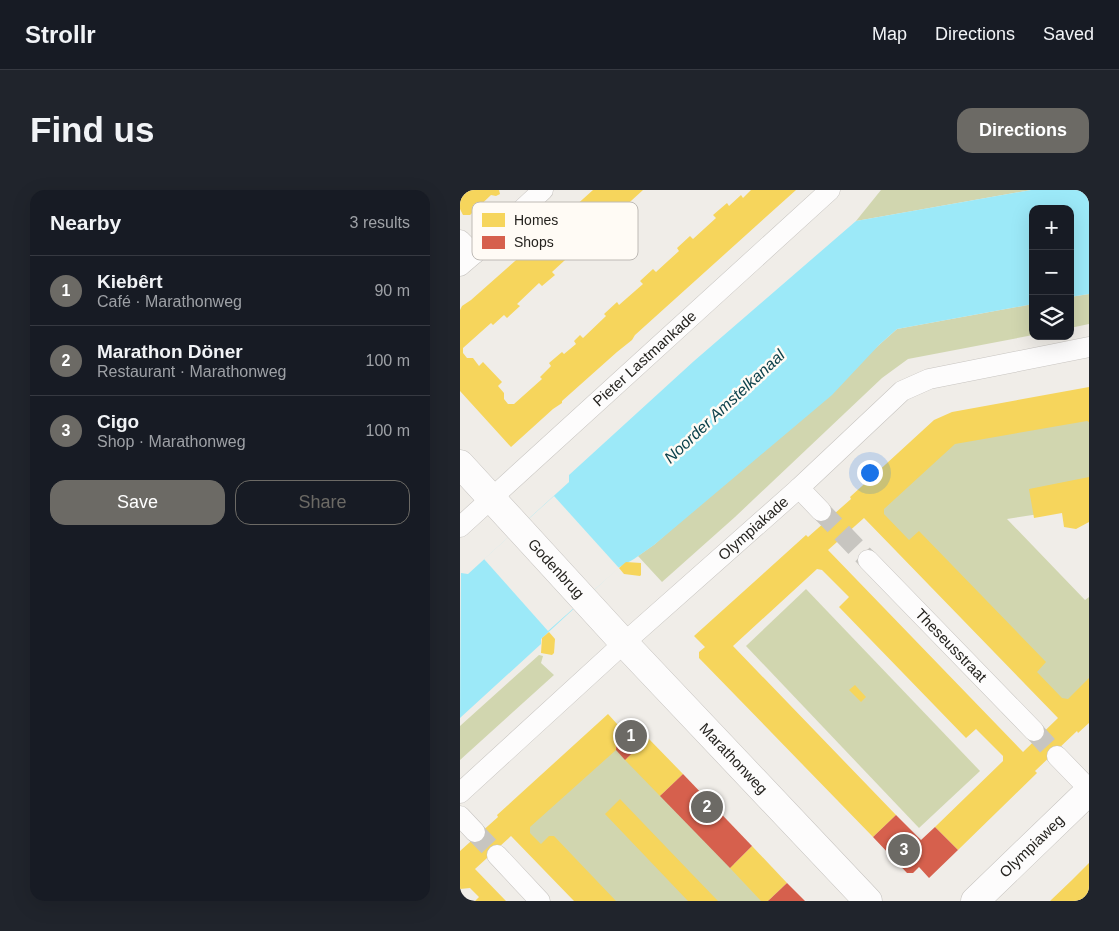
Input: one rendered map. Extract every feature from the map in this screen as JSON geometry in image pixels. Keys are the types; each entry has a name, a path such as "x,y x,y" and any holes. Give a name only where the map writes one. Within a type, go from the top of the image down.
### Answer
{"street":[{"path":"530,202 543,190"},
{"name":"Pieter Lastmankade","path":"460,527 830,190"},
{"path":"460,240 467,260"},
{"name":"Olympiakade","path":"460,793 624,643 799,488 902,391 929,379 1089,347"},
{"name":"Godenbrug","path":"460,464 600,617"},
{"path":"799,488 821,511"},
{"name":"Theseusstraat","path":"868,560 1034,731"},
{"name":"Marathonweg","path":"600,617 868,901"},
{"path":"1057,756 1089,790"},
{"name":"Olympiaweg","path":"975,901 1089,790"},
{"path":"460,816 475,832"},
{"path":"497,855 540,901"}],"green space":[{"path":"881,190 1031,190 856,221"},
{"path":"1089,294 1089,324 1074,327 1074,296"},
{"path":"1029,305 1029,336 908,359 882,378 735,517 662,582 638,556 655,544 897,329"},
{"path":"1089,411 1089,485 1039,514 1007,519 1085,600 1089,597 1089,703 1069,723 859,506 952,436"},
{"path":"806,589 980,771 919,828 746,646"},
{"path":"539,655 543,656 541,663 554,675 460,760 460,726"},
{"path":"609,741 771,901 595,901 524,829"}],"water":[{"name":"Noorder Amstelkanaal","path":"1031,190 1089,190 1089,294 1074,296 1074,205 1029,205 1029,305 897,329 879,345 832,395 654,545 618,568 541,639 541,644 460,718 461,573 468,574 569,482 569,475 694,361 856,221"}],"pier":[{"path":"554,496 619,568 548,631 484,559"}],"building: Homes":[{"path":"460,190 499,190 500,194 496,196 491,195 484,202 472,202 472,213 470,215 463,215 460,209"},
{"path":"593,190 643,190 630,202 580,202"},
{"path":"751,190 796,190 635,335 632,340 511,447 460,391 460,310 462,306 516,260 565,260 552,272 555,275 542,286 539,283 517,304 520,306 507,318 504,315 493,325 491,323 463,348 463,353 467,358 473,358 479,366 483,362 502,382 498,386 504,393 504,399 508,404 514,404 542,379 540,377 551,366 549,363 562,352 564,354 576,344 574,341 580,335 583,338 606,316 604,314 617,302 619,305 643,284 640,281 653,269 656,272 679,251 677,248 690,236 693,239 716,218 713,215 727,203 729,206 741,195 743,198"},
{"path":"1089,387 1089,422 955,444 884,509 884,514 909,540 919,531 1046,662 1037,672 1062,698 1068,699 1089,678 1089,723 1078,733 1077,731 1035,771 1037,773 958,850 935,827 1003,761 1003,756 976,729 966,738 839,607 849,597 822,570 817,569 733,646 896,815 873,837 699,658 699,652 705,647 694,636 806,535 808,537 851,499 850,497 934,420 952,412","holes":["864,518 1058,718 1023,752 828,550"]},
{"path":"1089,477 1089,522 1076,529 1064,527 1062,513 1034,518 1029,489"},
{"path":"626,562 641,563 641,575 624,574 619,568"},
{"path":"549,632 555,639 554,653 552,655 541,653 542,638"},
{"path":"855,685 866,697 861,702 849,690"},
{"path":"608,714 618,725 616,750 530,827 530,833 541,844 549,836 554,836 616,901 574,901 511,836 475,869 506,901 475,901 479,897 470,888 460,889 460,851"},
{"path":"648,738 683,774 660,796 625,760"},
{"path":"620,799 718,901 688,901 605,814"},
{"path":"752,846 787,883 768,901 761,901 730,868"},
{"path":"1089,863 1089,901 1050,901 1072,880"}],"building: Shops":[{"path":"625,719 630,719 648,738 625,760 616,750 618,725"},
{"path":"683,774 752,846 730,868 660,796"},
{"path":"896,815 921,840 935,827 958,850 929,878 919,867 913,873 907,873 873,837"},
{"path":"787,883 805,901 768,901"}],"tunnel":[{"path":"821,511 868,560"},
{"path":"1034,731 1057,756"},
{"path":"475,832 497,855"}],"place":[{"name":"Kiebêrt","path":"631,736"},
{"name":"Marathon Döner","path":"707,807"},
{"name":"Cigo","path":"904,850"}]}
